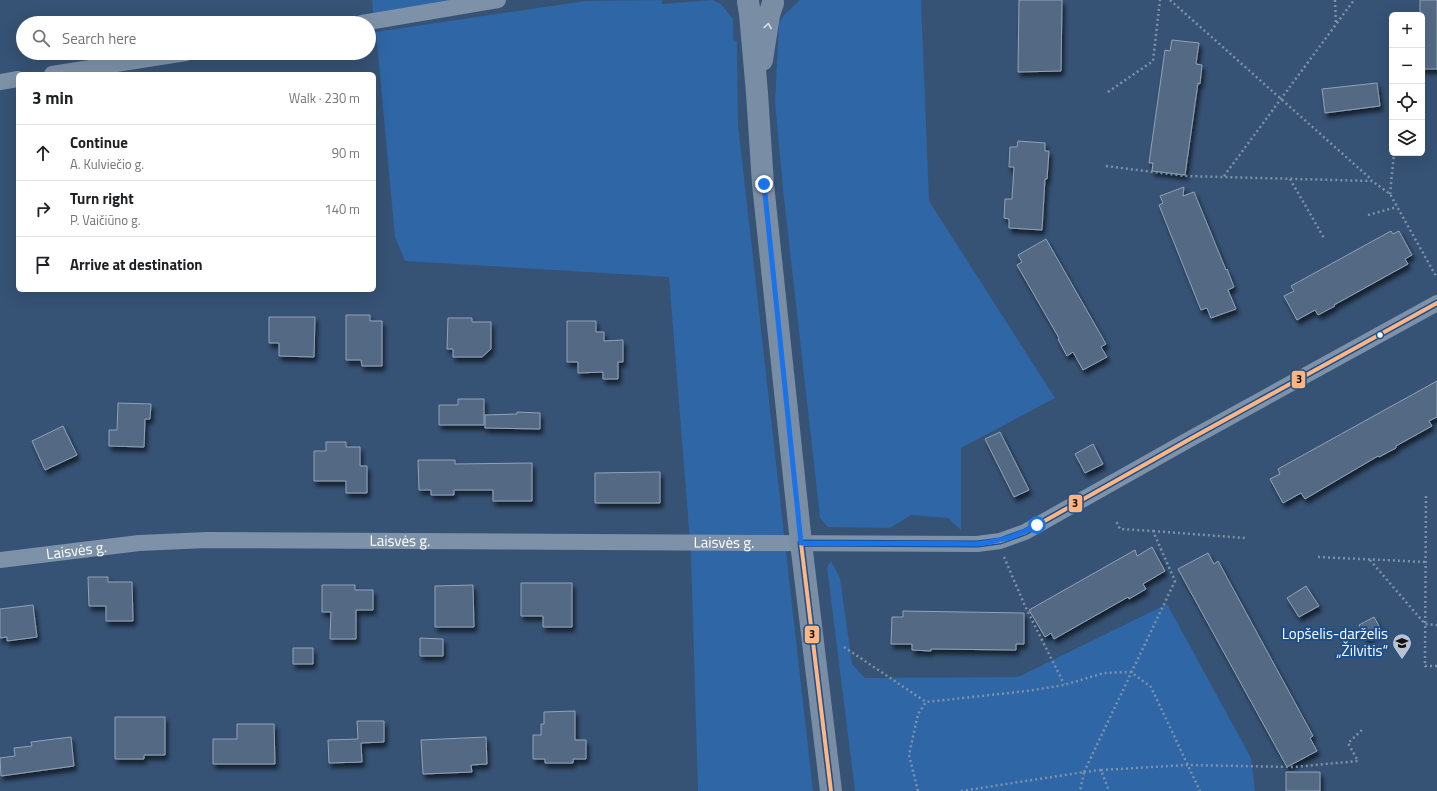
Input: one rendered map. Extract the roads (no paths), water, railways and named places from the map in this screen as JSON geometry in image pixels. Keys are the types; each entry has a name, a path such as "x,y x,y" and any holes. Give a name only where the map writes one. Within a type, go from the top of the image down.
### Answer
{"main road":[{"path":"746,1 760,5 775,1"},
{"path":"746,1 750,14 764,184 801,543 831,791"},
{"path":"757,93 770,15 775,1"}],"street":[{"path":"376,21 498,0"},
{"path":"65,72 141,60"},
{"path":"0,82 16,79"},
{"name":"Laisvės g.","path":"0,560 139,543 199,540 977,544 1000,541 1025,532 1437,303"}],"place":[{"name":"Lopšelis-darželis „Žilvitis“","path":"1402,660"}]}
